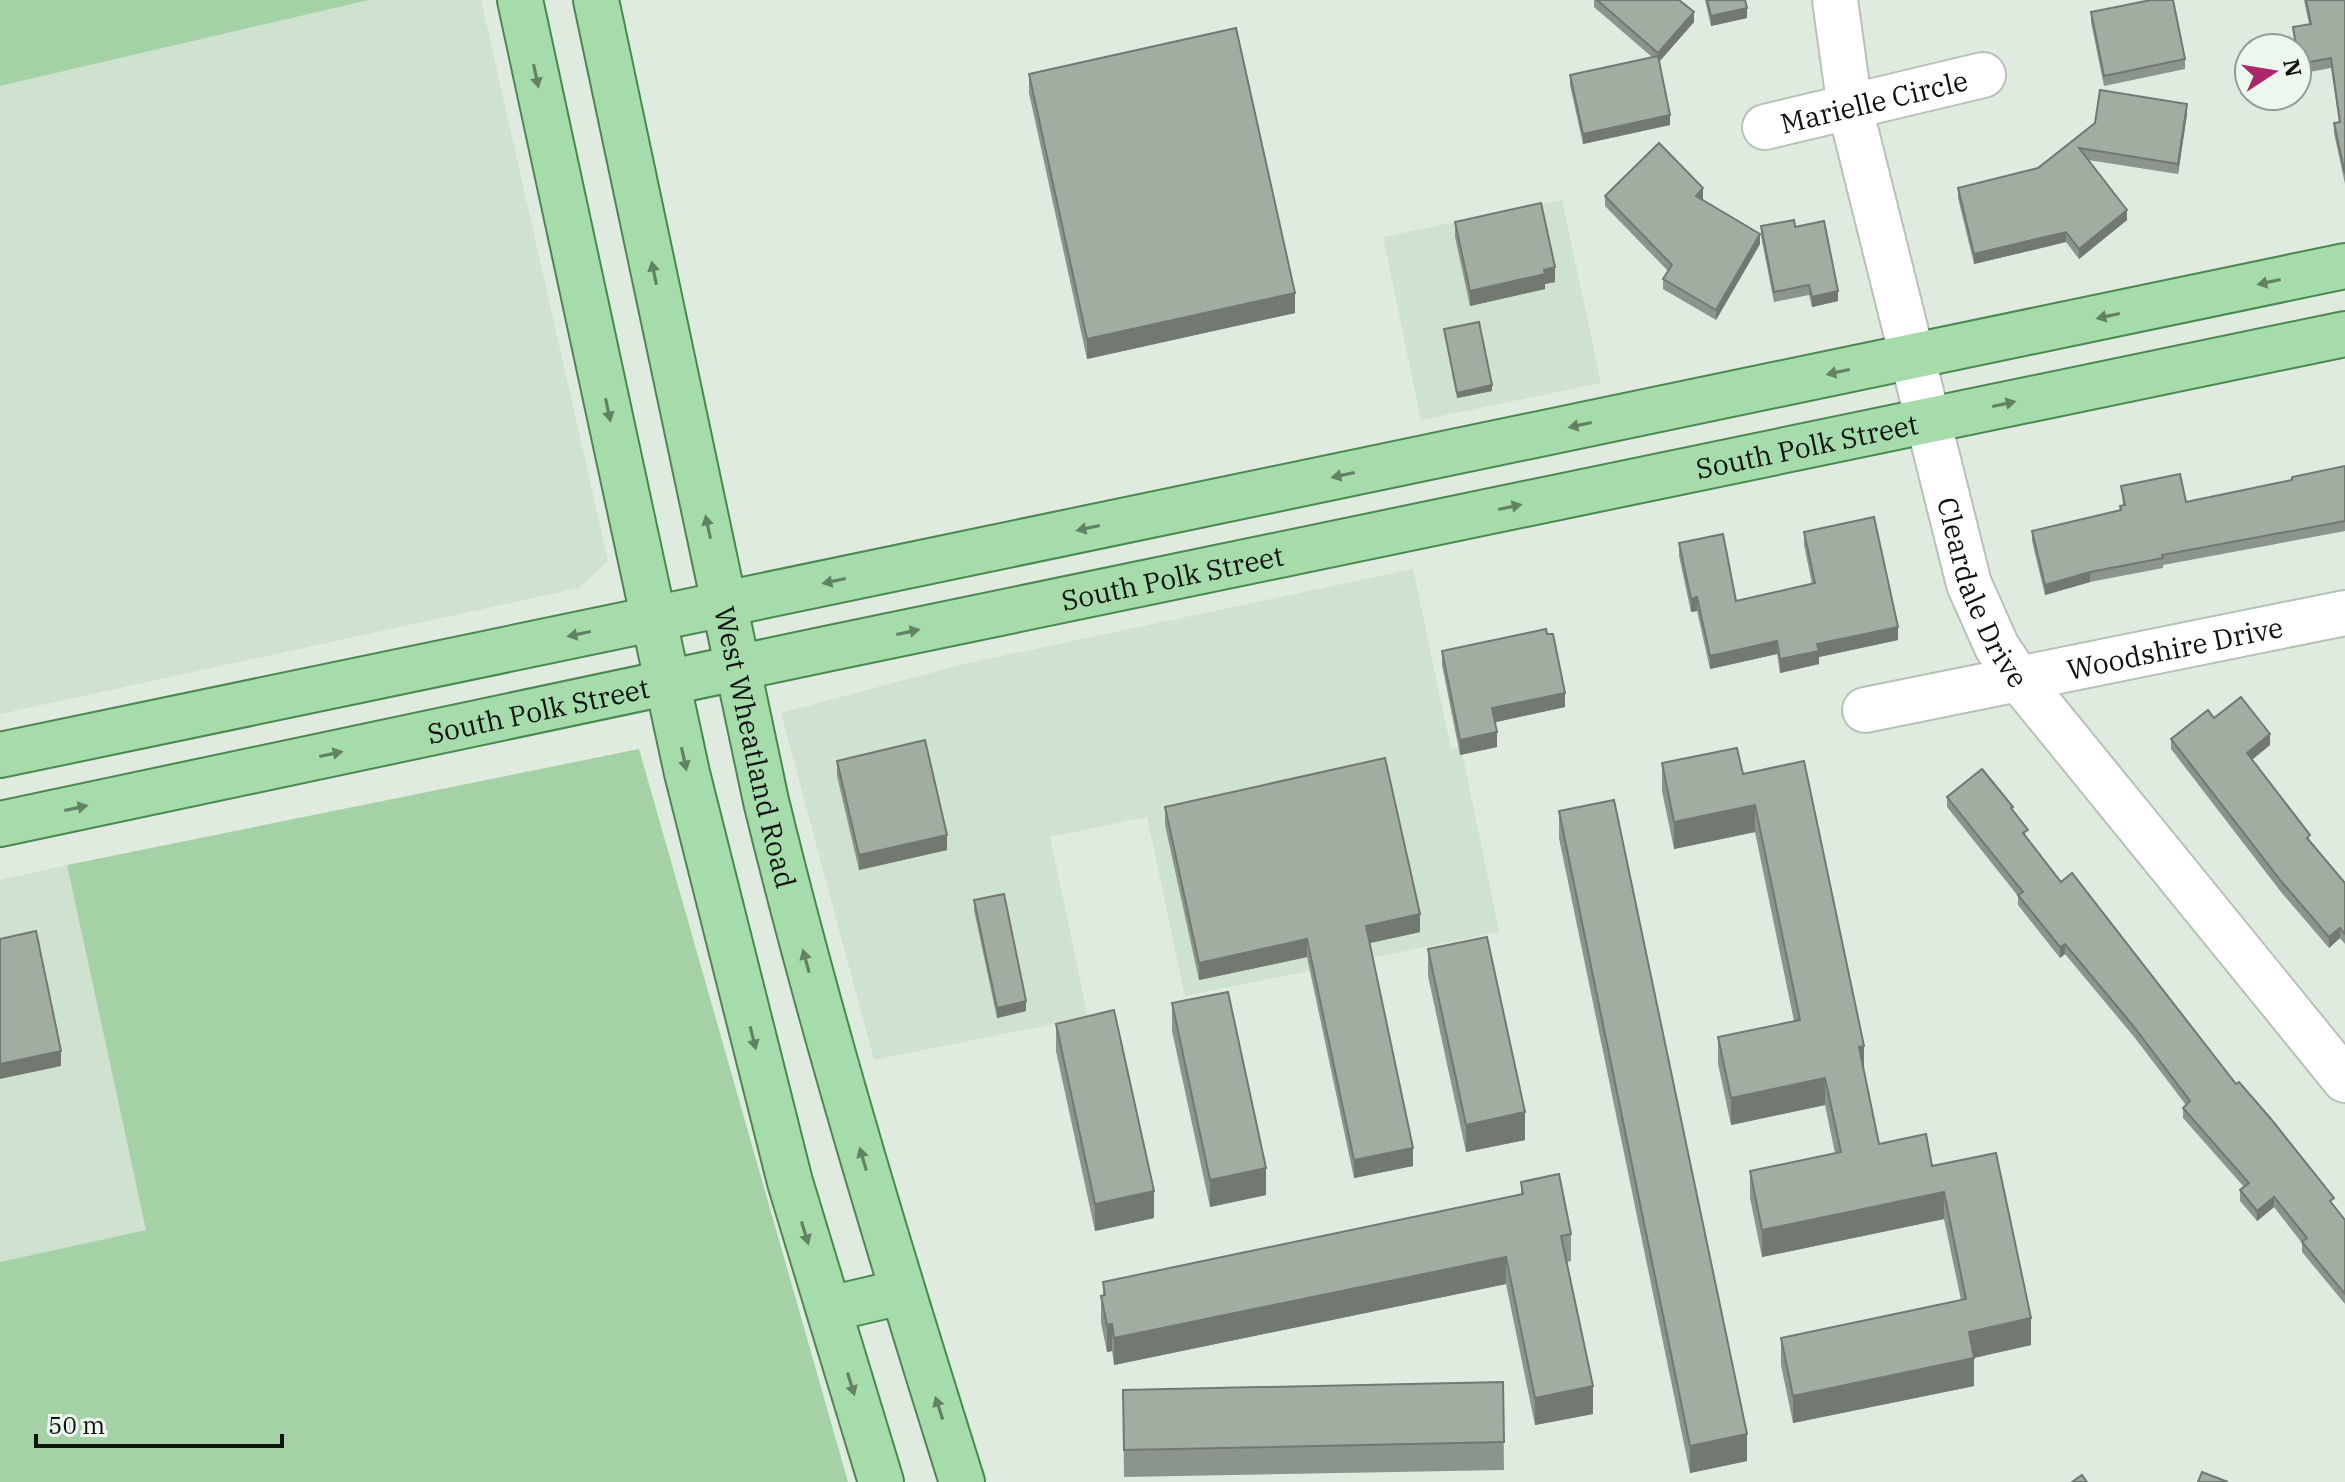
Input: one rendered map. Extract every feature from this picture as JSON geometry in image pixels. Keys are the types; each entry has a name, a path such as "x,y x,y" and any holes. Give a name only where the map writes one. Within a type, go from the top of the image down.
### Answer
{"main road":[{"path":"520,0 687,773 769,1104 881,1482"},
{"name":"West Wheatland Road","path":"596,0 737,668 798,931 902,1292 962,1482"},
{"path":"0,755 2345,266"},
{"name":"South Polk Street","path":"0,824 2345,334"},
{"path":"1419,459 1434,523"},
{"path":"829,1309 902,1292"}],"street":[{"name":"Cleardale Drive","path":"1835,0 1850,108 1969,584 1997,647 2018,678 2345,1080"},
{"name":"Marielle Circle","path":"1765,127 1983,75"},
{"name":"Woodshire Drive","path":"1865,710 2345,613"}],"shaded area":[{"path":"369,0 481,0 608,561 579,588 0,714 0,86"},
{"path":"1562,200 1601,383 1421,420 1383,237"},
{"path":"1413,569 1451,749 1461,747 1499,932 1185,996 1147,817 1050,837 1088,1017 874,1060 781,713 964,664"},
{"path":"67,865 146,1230 0,1262 0,880"}],"green space":[{"path":"0,0 369,0 0,86"},
{"path":"639,749 848,1482 0,1482 0,1262 146,1230 67,865"}],"building":[{"path":"1597,0 1679,0 1694,12 1658,53"},
{"path":"1707,0 1745,0 1747,8 1711,16"},
{"path":"2151,0 2173,0 2185,59 2104,76 2091,12"},
{"path":"2306,0 2345,0 2345,174 2334,123 2340,122 2331,58 2313,61 2313,32 2294,32 2293,27 2311,24"},
{"path":"1236,28 1295,293 1087,339 1029,74"},
{"path":"1658,56 1670,115 1583,134 1570,75"},
{"path":"2100,90 2187,104 2178,164 2079,148 2127,210 2079,249 2066,232 1974,254 1958,188 2038,168 2095,123"},
{"path":"1659,143 1703,188 1696,196 1760,234 1716,310 1663,279 1672,265 1605,196"},
{"path":"1541,203 1555,267 1544,270 1545,274 1470,291 1455,222"},
{"path":"1794,220 1795,227 1824,221 1838,291 1812,297 1809,285 1774,292 1761,226"},
{"path":"1479,322 1492,385 1457,393 1444,329"},
{"path":"2345,466 2345,521 2162,555 2163,558 2090,572 2045,585 2032,531 2121,510 2120,506 2125,505 2121,486 2180,474 2186,502"},
{"path":"1874,517 1898,627 1817,644 1819,651 1780,659 1777,641 1710,656 1697,597 1691,599 1679,543 1723,534 1736,601 1815,583 1804,532"},
{"path":"1546,629 1547,634 1553,634 1565,693 1492,708 1497,732 1460,740 1442,651"},
{"path":"2241,697 2270,734 2247,753 2310,835 2307,838 2345,883 2345,934 2340,928 2329,937 2281,881 2171,739 2208,710 2214,718"},
{"path":"925,740 947,835 859,855 837,761"},
{"path":"1737,748 1743,774 1804,761 1864,1046 1859,1047 1879,1144 1926,1134 1932,1166 1996,1153 2031,1318 1969,1332 1974,1358 1793,1396 1781,1338 1966,1299 1944,1192 1762,1230 1750,1171 1841,1152 1825,1078 1731,1098 1718,1037 1800,1020 1755,805 1674,822 1662,763"},
{"path":"1385,758 1420,914 1366,926 1413,1148 1354,1160 1307,939 1199,963 1165,807"},
{"path":"1982,769 2013,807 2028,830 2023,833 2061,882 2072,873 2236,1084 2239,1082 2271,1119 2334,1198 2330,1201 2345,1220 2345,1294 2302,1242 2307,1238 2274,1197 2257,1211 2240,1190 2249,1183 2183,1108 2190,1101 2135,1028 2065,944 2060,947 2018,895 2023,892 1947,797"},
{"path":"1614,800 1747,1434 1690,1446 1559,811"},
{"path":"1004,894 1026,1001 997,1008 974,900"},
{"path":"36,931 61,1051 0,1064 0,939"},
{"path":"1487,937 1525,1112 1466,1125 1428,949"},
{"path":"1228,992 1266,1168 1210,1180 1172,1003"},
{"path":"1114,1010 1154,1191 1095,1204 1056,1024"},
{"path":"1559,1174 1571,1234 1561,1236 1593,1386 1535,1398 1506,1257 1114,1338 1112,1324 1107,1325 1101,1296 1105,1295 1103,1282 1523,1194 1521,1182"},
{"path":"1503,1382 1504,1442 1124,1450 1123,1390"},
{"path":"2202,1472 2228,1482 2198,1482"},
{"path":"2082,1475 2087,1482 2072,1482"}]}
